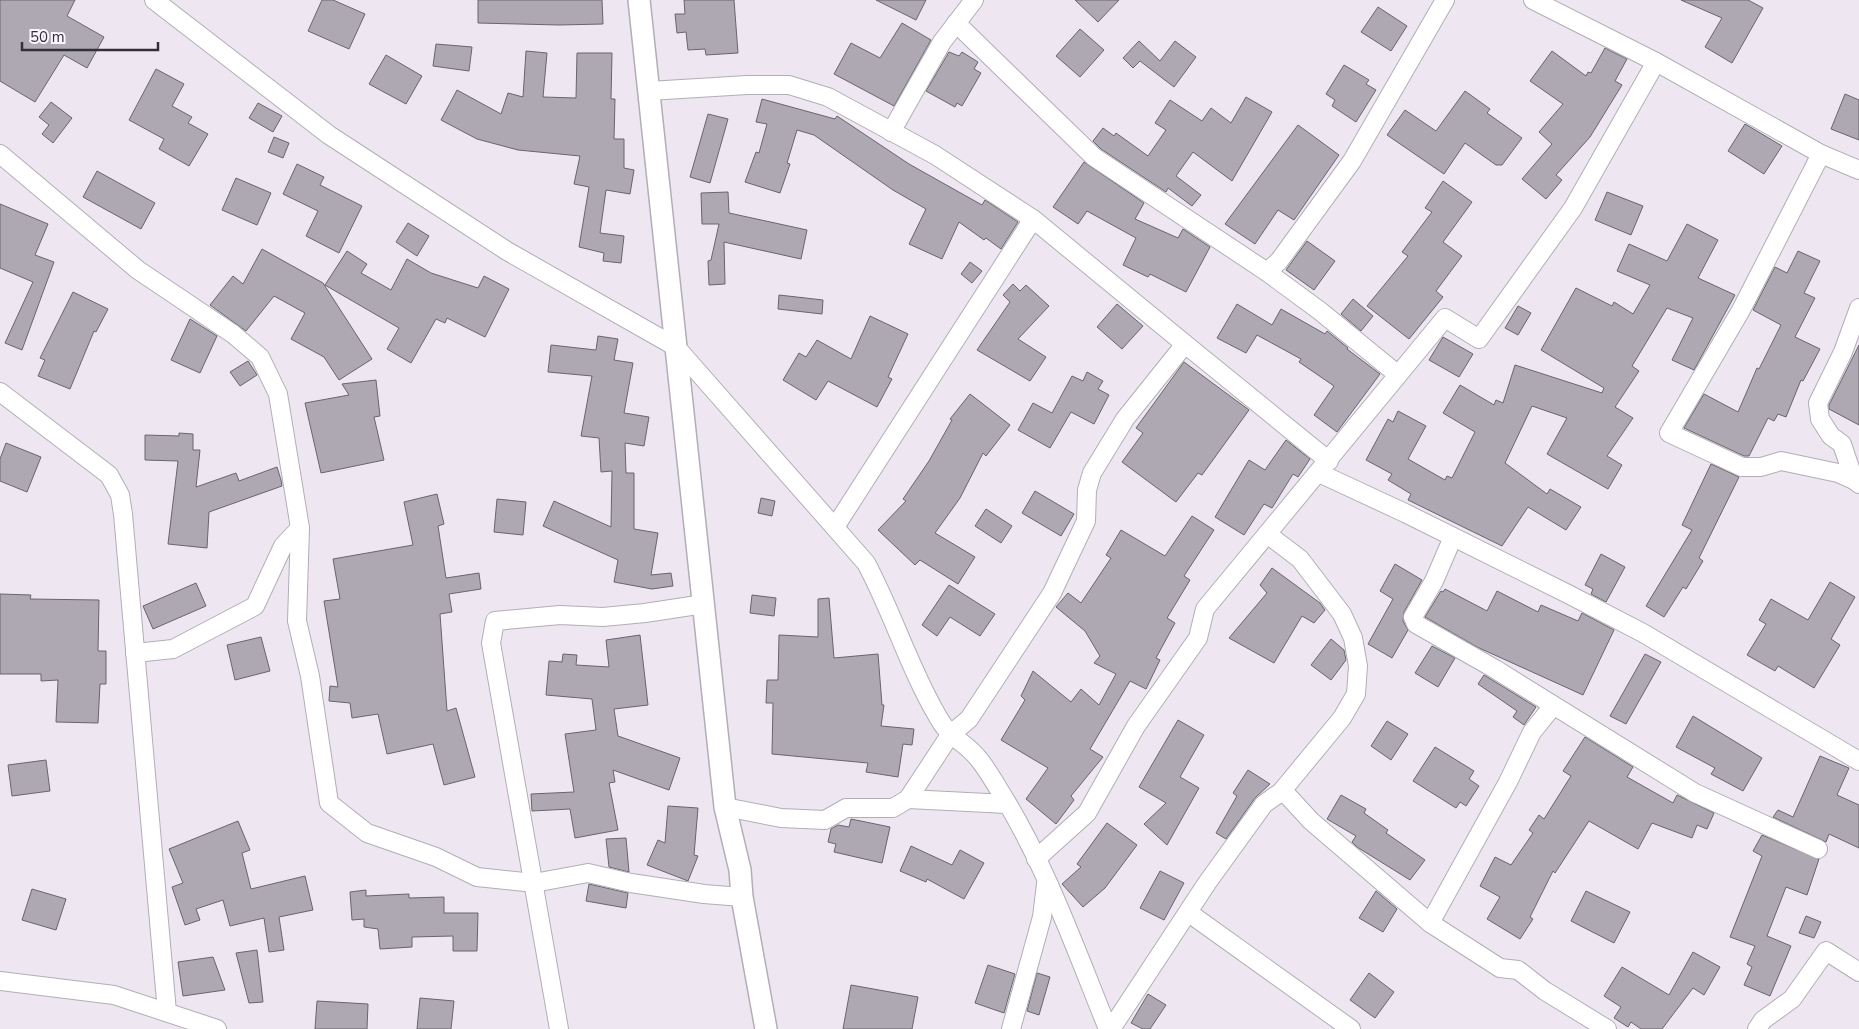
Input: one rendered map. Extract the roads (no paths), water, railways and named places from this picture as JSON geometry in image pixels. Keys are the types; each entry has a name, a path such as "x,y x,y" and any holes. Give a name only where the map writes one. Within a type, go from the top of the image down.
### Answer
{"street":[{"path":"154,0 329,135 507,251 676,347 835,527 870,571 882,594 911,664 938,718 950,735 977,756 1007,804 1036,859 1110,1029"},
{"path":"639,0 725,807 740,870 742,897 766,1029"},
{"path":"891,132 942,42 974,0"},
{"path":"1266,272 1285,253 1352,161 1445,0"},
{"path":"1533,0 1656,62 1821,154 1859,170"},
{"path":"956,23 1094,157 1266,272 1320,311 1397,374"},
{"path":"1036,859 1087,813 1136,726 1198,638 1205,609 1324,467 1397,374 1445,318 1479,339 1573,208 1656,62"},
{"path":"649,91 747,85 789,85 828,97 934,155 1033,219 1185,344 1324,467 1453,537 1643,633 1858,758"},
{"path":"0,154 138,270 233,334 260,357 278,394 300,528 297,621 310,676 329,803 367,833 436,857 477,877 534,883 588,873 704,894 742,897"},
{"path":"1821,154 1741,310 1669,433 1742,467 1761,467 1781,461 1838,473 1857,482"},
{"path":"835,527 1033,219"},
{"path":"1857,482 1842,444 1831,436 1820,419 1818,404 1843,352 1859,308"},
{"path":"725,807 781,818 825,820 846,808 893,808 908,799 950,735 969,719 1052,593 1086,521 1087,490 1092,473 1125,419 1185,344"},
{"path":"0,392 109,475 120,495 167,1012"},
{"path":"135,653 173,649 255,606 283,546 300,528"},
{"path":"1110,1029 1189,913 1207,883 1264,804 1281,792 1342,718 1356,694 1358,666 1353,638 1342,614 1300,559 1267,534"},
{"path":"1453,537 1434,581 1413,617 1416,624 1495,669 1695,792 1818,849"},
{"path":"559,1029 491,643 495,621 560,615 604,616 645,614 704,604"},
{"path":"1430,923 1508,782 1532,732 1553,706"},
{"path":"1281,792 1288,796 1311,821 1430,923 1500,968 1518,970 1545,991 1607,1029"},
{"path":"908,799 1007,804"},
{"path":"1011,1029 1042,917 1047,883"},
{"path":"1189,913 1351,1029"},
{"path":"1757,1029 1763,1020 1792,999 1826,951 1859,972"},
{"path":"0,981 114,995 217,1029"}]}
